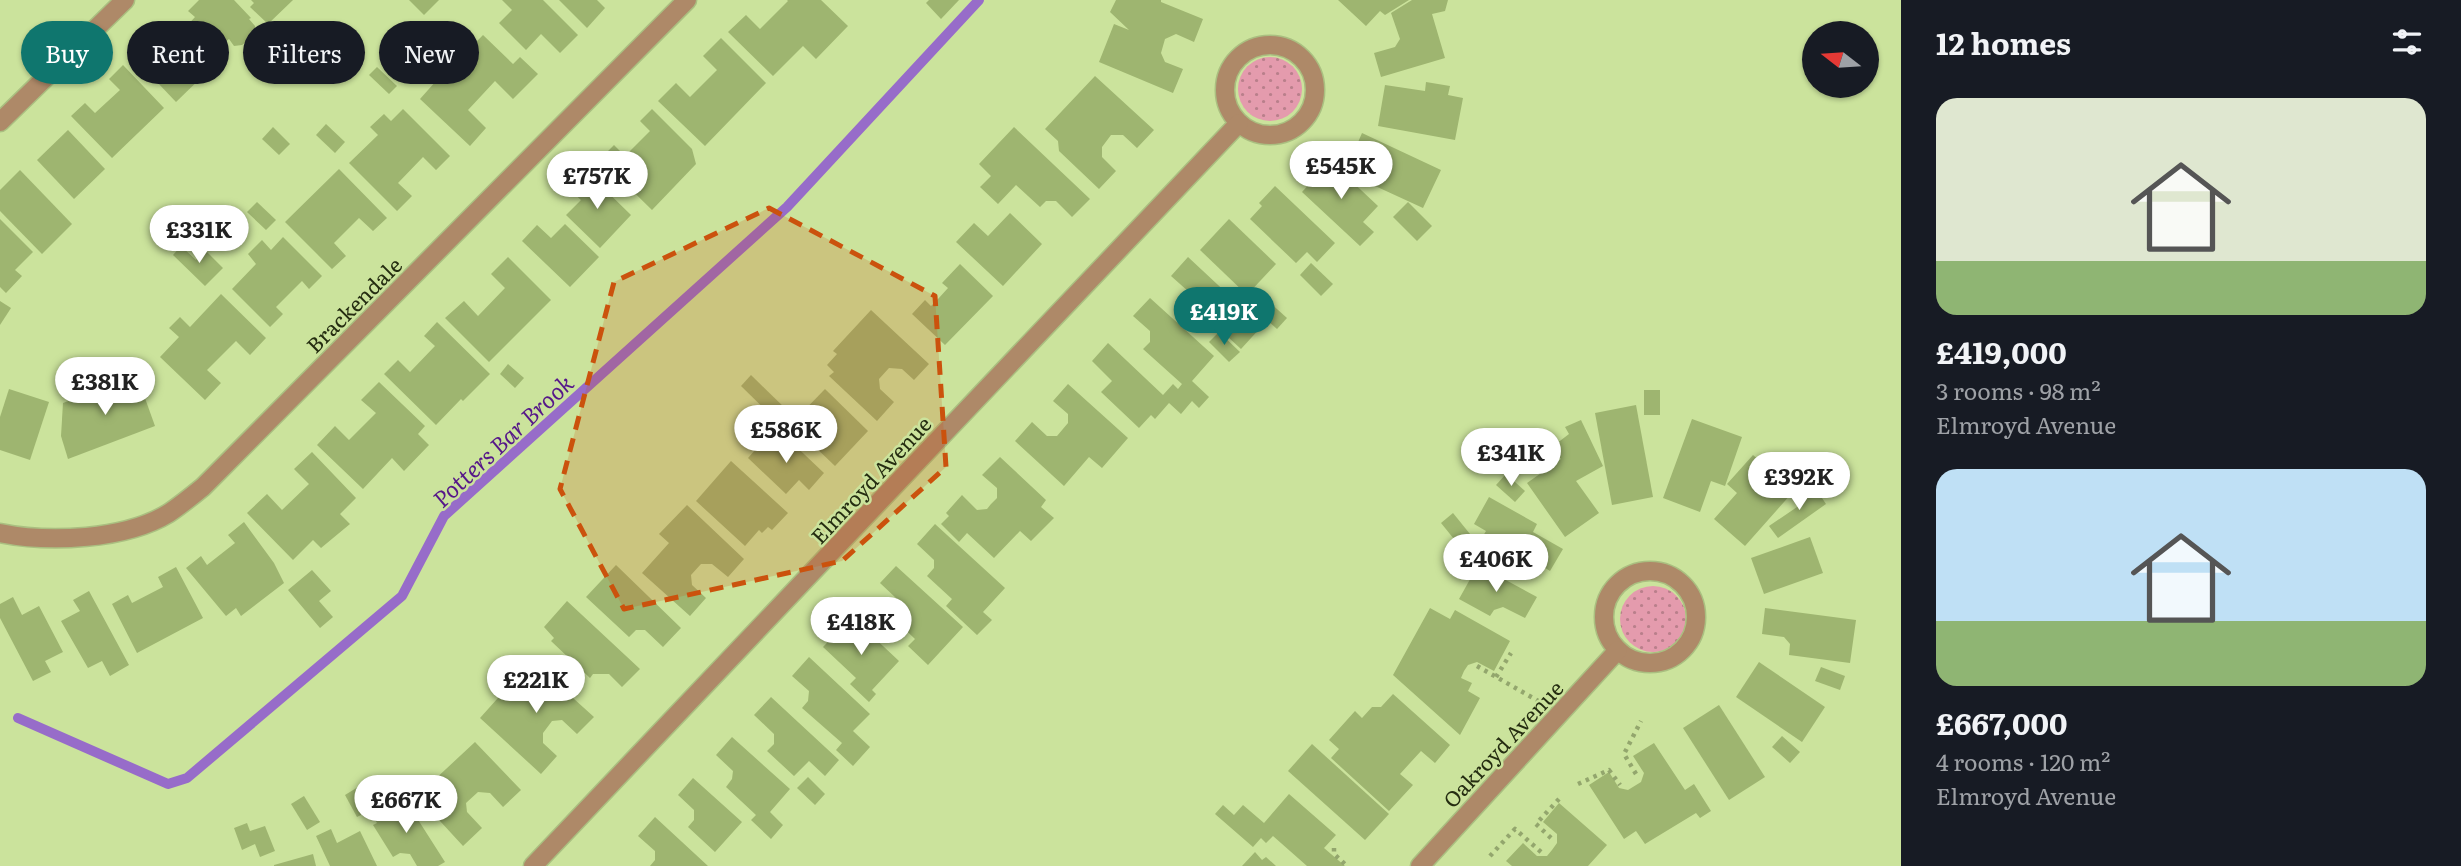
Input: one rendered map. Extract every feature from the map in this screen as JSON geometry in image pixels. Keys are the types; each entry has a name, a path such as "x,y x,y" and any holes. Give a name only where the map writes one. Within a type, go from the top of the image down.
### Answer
{"street":[{"path":"0,122 125,0"},
{"name":"Brackendale","path":"0,533 47,538 89,536 130,529 167,514 203,487 687,0"},
{"path":"1272,44 1287,48 1300,56 1309,67 1315,94 1311,109 1303,120 1292,129 1272,134 1251,131 1239,122 1230,110 1226,95 1226,79 1237,59 1256,47 1272,44"},
{"name":"Elmroyd Avenue","path":"533,866 1239,122"},
{"path":"1658,571 1672,576 1684,585 1693,598 1697,614 1695,630 1688,644 1677,655 1662,662 1639,661 1618,650 1609,639 1604,624 1604,610 1617,583 1634,573 1658,571"},
{"name":"Oakroyd Avenue","path":"1420,866 1618,650"}],"path":[{"path":"1496,677 1511,653"},
{"path":"1476,666 1540,702"},
{"path":"1636,774 1624,754 1641,721"},
{"path":"1578,784 1609,770 1620,785"},
{"path":"1551,838 1536,824 1559,799"},
{"path":"1490,856 1516,829 1541,852"},
{"path":"1334,848 1334,854 1347,866"}],"highlighted area":[{"path":"769,208 935,296 946,467 842,561 624,609 560,489 614,282"}],"shaded area":[{"path":"1270,57 1282,59 1293,66 1300,77 1300,101 1293,112 1282,119 1270,121 1258,119 1247,112 1240,101 1238,89 1240,77 1247,66 1258,59"},
{"path":"1653,586 1666,588 1681,601 1686,619 1684,632 1671,647 1653,652 1640,650 1625,637 1620,619 1622,606 1635,591"}],"building":[{"path":"199,0 234,0 251,18 251,21 243,21 243,44 234,46 229,39 229,21 191,21 195,17 188,11"},
{"path":"251,0 293,0 271,21 265,21 250,7 254,3"},
{"path":"409,0 439,0 424,15"},
{"path":"502,0 543,0 578,35 560,53 541,34 526,50 499,23 512,10"},
{"path":"559,0 597,0 605,8 587,28"},
{"path":"787,0 821,0 848,26 816,59 803,46 773,76 728,32 746,15 760,29"},
{"path":"929,0 959,0 941,19 926,3"},
{"path":"1116,0 1161,0 1203,19 1194,42 1176,34 1165,39 1161,53 1165,62 1183,69 1173,93 1099,62 1114,24 1129,30 1110,12"},
{"path":"1338,0 1409,0 1385,15 1380,11 1366,26"},
{"path":"1412,0 1448,0 1445,11 1432,14 1445,58 1381,77 1374,53 1395,47 1400,39 1391,13"},
{"path":"483,35 513,64 520,57 538,74 513,99 495,81 468,110 486,128 470,146 420,99 433,84 479,84 479,39"},
{"path":"721,38 766,83 705,146 658,101 676,83 690,97 717,70 703,56"},
{"path":"123,65 127,69 127,84 141,84 164,108 112,158 71,116 85,103 95,113 120,90 113,83 113,75"},
{"path":"377,67 379,84 397,86 389,94 369,75"},
{"path":"1095,76 1154,130 1137,148 1123,135 1111,135 1102,147 1102,157 1116,171 1099,189 1059,151 1058,141 1045,129"},
{"path":"1426,82 1450,86 1448,95 1463,98 1455,140 1378,126 1385,85 1425,91"},
{"path":"159,84 195,84 176,102"},
{"path":"403,109 450,156 436,170 423,157 398,183 412,196 397,211 349,163 378,135 370,127 384,114 391,121"},
{"path":"652,109 692,149 696,164 652,210 600,159 614,145 625,156 650,131 640,121"},
{"path":"326,124 345,142 335,153 316,135"},
{"path":"273,127 290,144 279,155 262,139"},
{"path":"1014,127 1090,199 1072,217 1056,201 1046,201 1040,207 1016,185 998,204 980,187 991,176 979,164"},
{"path":"68,130 105,169 74,199 37,160"},
{"path":"1362,133 1441,170 1423,208 1373,185 1377,176 1372,166 1352,156"},
{"path":"1328,159 1378,206 1363,222 1374,232 1360,246 1302,192 1313,180 1310,178"},
{"path":"339,169 387,218 373,231 359,218 334,243 346,256 332,269 285,222"},
{"path":"20,170 72,224 42,254 0,211 0,190"},
{"path":"588,173 631,215 600,248 566,215 581,200 571,191"},
{"path":"1275,186 1335,243 1317,262 1307,252 1296,263 1250,219 1262,206 1259,203"},
{"path":"257,202 276,220 266,230 247,212"},
{"path":"1408,202 1432,226 1417,241 1393,217"},
{"path":"1010,213 1042,244 1003,286 956,242 974,223 988,236"},
{"path":"0,219 33,252 15,270 22,276 6,293 0,287"},
{"path":"1229,219 1276,264 1247,295 1200,250"},
{"path":"565,224 599,257 570,287 522,241 537,225 551,238"},
{"path":"283,237 322,276 309,289 302,281 276,307 283,314 270,327 232,289 256,264 248,254 262,240 271,250"},
{"path":"181,246 196,260 205,250 223,268 205,286 173,255"},
{"path":"508,257 551,300 489,362 445,318 464,301 478,316 505,288 491,274"},
{"path":"1188,257 1262,326 1241,349 1216,326 1210,333 1183,308 1189,301 1189,292 1171,276"},
{"path":"1311,263 1333,284 1321,296 1300,275"},
{"path":"960,264 993,296 945,345 912,314 925,300 931,306 938,299 948,288 942,283"},
{"path":"221,294 266,338 250,355 236,341 207,370 221,383 205,400 160,357 179,337 169,328 180,317 190,327"},
{"path":"1150,298 1214,356 1192,381 1209,397 1199,408 1192,401 1181,414 1169,403 1155,419 1151,415 1139,428 1101,392 1112,381 1092,361 1108,343 1163,395 1173,384 1178,389 1182,384 1143,349 1150,342 1150,331 1133,316"},
{"path":"0,301 11,308 0,325"},
{"path":"1268,301 1287,318 1277,329 1258,312"},
{"path":"871,310 929,364 914,380 902,369 889,368 879,379 880,389 894,402 877,421 829,376 834,372 827,365 837,354 833,351"},
{"path":"437,322 490,374 436,425 384,374 398,360 410,372 435,346 424,336"},
{"path":"1219,332 1240,352 1229,362 1209,342"},
{"path":"508,364 524,378 515,388 500,374"},
{"path":"751,375 788,411 778,422 741,386"},
{"path":"137,376 155,426 68,459 61,436 63,403"},
{"path":"379,382 425,426 418,434 429,445 404,471 392,458 363,489 317,445 335,426 349,440 376,413 361,400"},
{"path":"1068,384 1128,438 1102,468 1089,457 1064,486 1015,441 1032,422 1047,436 1057,436 1068,423 1068,414 1053,401"},
{"path":"9,389 49,402 30,460 0,450 0,417"},
{"path":"825,389 868,431 835,466 791,424"},
{"path":"1644,390 1660,390 1660,415 1644,415"},
{"path":"1636,405 1653,497 1612,505 1595,413"},
{"path":"1692,419 1742,437 1725,486 1711,481 1700,512 1663,498"},
{"path":"1581,420 1603,466 1576,481 1599,513 1565,537 1527,483 1561,459 1552,447 1569,434 1565,427"},
{"path":"785,436 824,473 809,490 799,480 786,494 748,458 765,439 774,448"},
{"path":"312,452 356,498 340,514 350,524 321,548 313,540 293,560 247,513 267,494 282,510 309,484 294,469"},
{"path":"1753,455 1766,466 1761,471 1773,483 1784,470 1800,484 1745,546 1714,519 1737,493 1727,484"},
{"path":"1000,457 1046,500 1041,507 1054,518 1031,541 1020,531 994,558 967,533 959,542 941,524 949,516 946,513 962,495 977,510 987,509 997,498 997,488 982,475"},
{"path":"731,461 788,513 772,530 768,527 762,533 759,530 745,546 696,501"},
{"path":"1506,474 1525,491 1515,502 1496,485"},
{"path":"1814,486 1826,504 1778,538 1769,526 1800,505 1796,499"},
{"path":"1489,497 1537,524 1533,532 1563,549 1550,571 1531,559 1521,561 1516,569 1477,546 1486,531 1474,524"},
{"path":"687,505 744,559 728,577 712,564 701,564 691,575 692,585 706,598 690,616 642,573 669,543 659,534"},
{"path":"1453,513 1470,534 1458,544 1441,523"},
{"path":"244,522 274,563 284,583 241,616 236,608 226,616 186,568 201,556 207,565 235,543 228,535"},
{"path":"935,524 1005,588 983,612 992,620 977,635 946,606 952,599 927,576 934,568 934,560 917,544"},
{"path":"1810,537 1823,573 1764,594 1751,558"},
{"path":"616,565 681,628 663,647 645,630 636,630 629,637 586,597"},
{"path":"1478,565 1537,597 1525,618 1503,607 1494,610 1490,616 1459,599"},
{"path":"896,566 963,627 928,665 908,646 915,639 890,615 896,607 896,598 880,583"},
{"path":"176,567 203,618 137,653 112,604 128,595 132,603 163,587 158,577"},
{"path":"312,570 331,591 319,601 333,617 320,628 288,590"},
{"path":"89,591 129,665 110,676 102,661 88,668 61,621 80,611 73,600"},
{"path":"13,597 22,615 39,606 63,652 45,661 51,672 33,681 0,618 0,604"},
{"path":"567,601 640,669 622,687 609,674 593,674 590,678 551,641 554,638 544,627"},
{"path":"1430,608 1450,619 1455,610 1510,641 1494,671 1477,662 1468,665 1464,671 1461,678 1472,683 1468,691 1480,698 1460,735 1393,675"},
{"path":"1765,608 1856,620 1850,663 1789,655 1790,644 1784,637 1762,634"},
{"path":"852,617 899,661 872,690 876,694 869,702 850,684 856,678 823,647"},
{"path":"541,657 568,683 563,689 594,717 577,734 562,720 552,721 543,733 543,743 557,756 541,774 480,718 506,689 520,701 532,689 521,679"},
{"path":"809,657 870,714 853,731 870,747 853,766 836,750 842,743 802,708 808,701 809,691 792,676"},
{"path":"1759,662 1825,707 1802,742 1736,697"},
{"path":"1821,667 1845,676 1840,690 1815,681"},
{"path":"1393,694 1450,745 1435,763 1421,751 1400,774 1413,785 1389,811 1331,758 1339,749 1329,740 1355,711 1362,718 1372,707 1381,707"},
{"path":"771,697 839,760 825,776 809,761 794,776 767,751 774,744 774,734 754,715"},
{"path":"1719,705 1765,777 1729,800 1683,728"},
{"path":"1782,736 1800,752 1790,763 1772,747"},
{"path":"732,737 790,789 770,812 783,825 771,839 751,820 756,815 726,787 732,779 733,771 716,755"},
{"path":"475,742 521,790 503,807 490,793 478,792 466,803 467,812 482,828 463,846 417,796"},
{"path":"1654,743 1685,790 1694,784 1711,811 1700,818 1696,813 1645,844 1636,831 1624,839 1589,785 1609,772 1619,788 1628,790 1641,782 1644,773 1633,756"},
{"path":"1312,744 1389,814 1365,840 1288,771"},
{"path":"808,777 825,794 815,805 797,788"},
{"path":"693,778 742,822 715,852 688,827 694,820 694,810 678,795"},
{"path":"358,787 371,810 357,817 345,795"},
{"path":"1289,794 1336,835 1324,848 1345,866 1307,866 1273,836 1266,843 1261,838 1253,847 1215,814 1223,805 1234,815 1243,805 1264,823"},
{"path":"304,796 320,822 307,830 291,804"},
{"path":"387,802 394,813 408,804 445,862 438,866 417,866 410,854 400,853 393,857 373,825 377,823 370,812"},
{"path":"1559,803 1607,845 1588,866 1512,866 1506,861 1523,843 1537,856 1547,856 1552,850 1557,843 1557,834 1543,822"},
{"path":"655,817 708,866 650,866 655,860 655,851 638,836"},
{"path":"247,823 250,831 265,826 275,851 260,857 255,844 242,850 234,828"},
{"path":"331,829 337,843 360,831 377,866 330,866 316,836"},
{"path":"1255,852 1262,860 1266,857 1276,866 1242,866"},
{"path":"313,854 316,866 274,866 274,865"}],"waterway":[{"name":"Potters Bar Brook","path":"18,718 168,784 187,778 402,596 444,516 787,207 979,0"}]}
